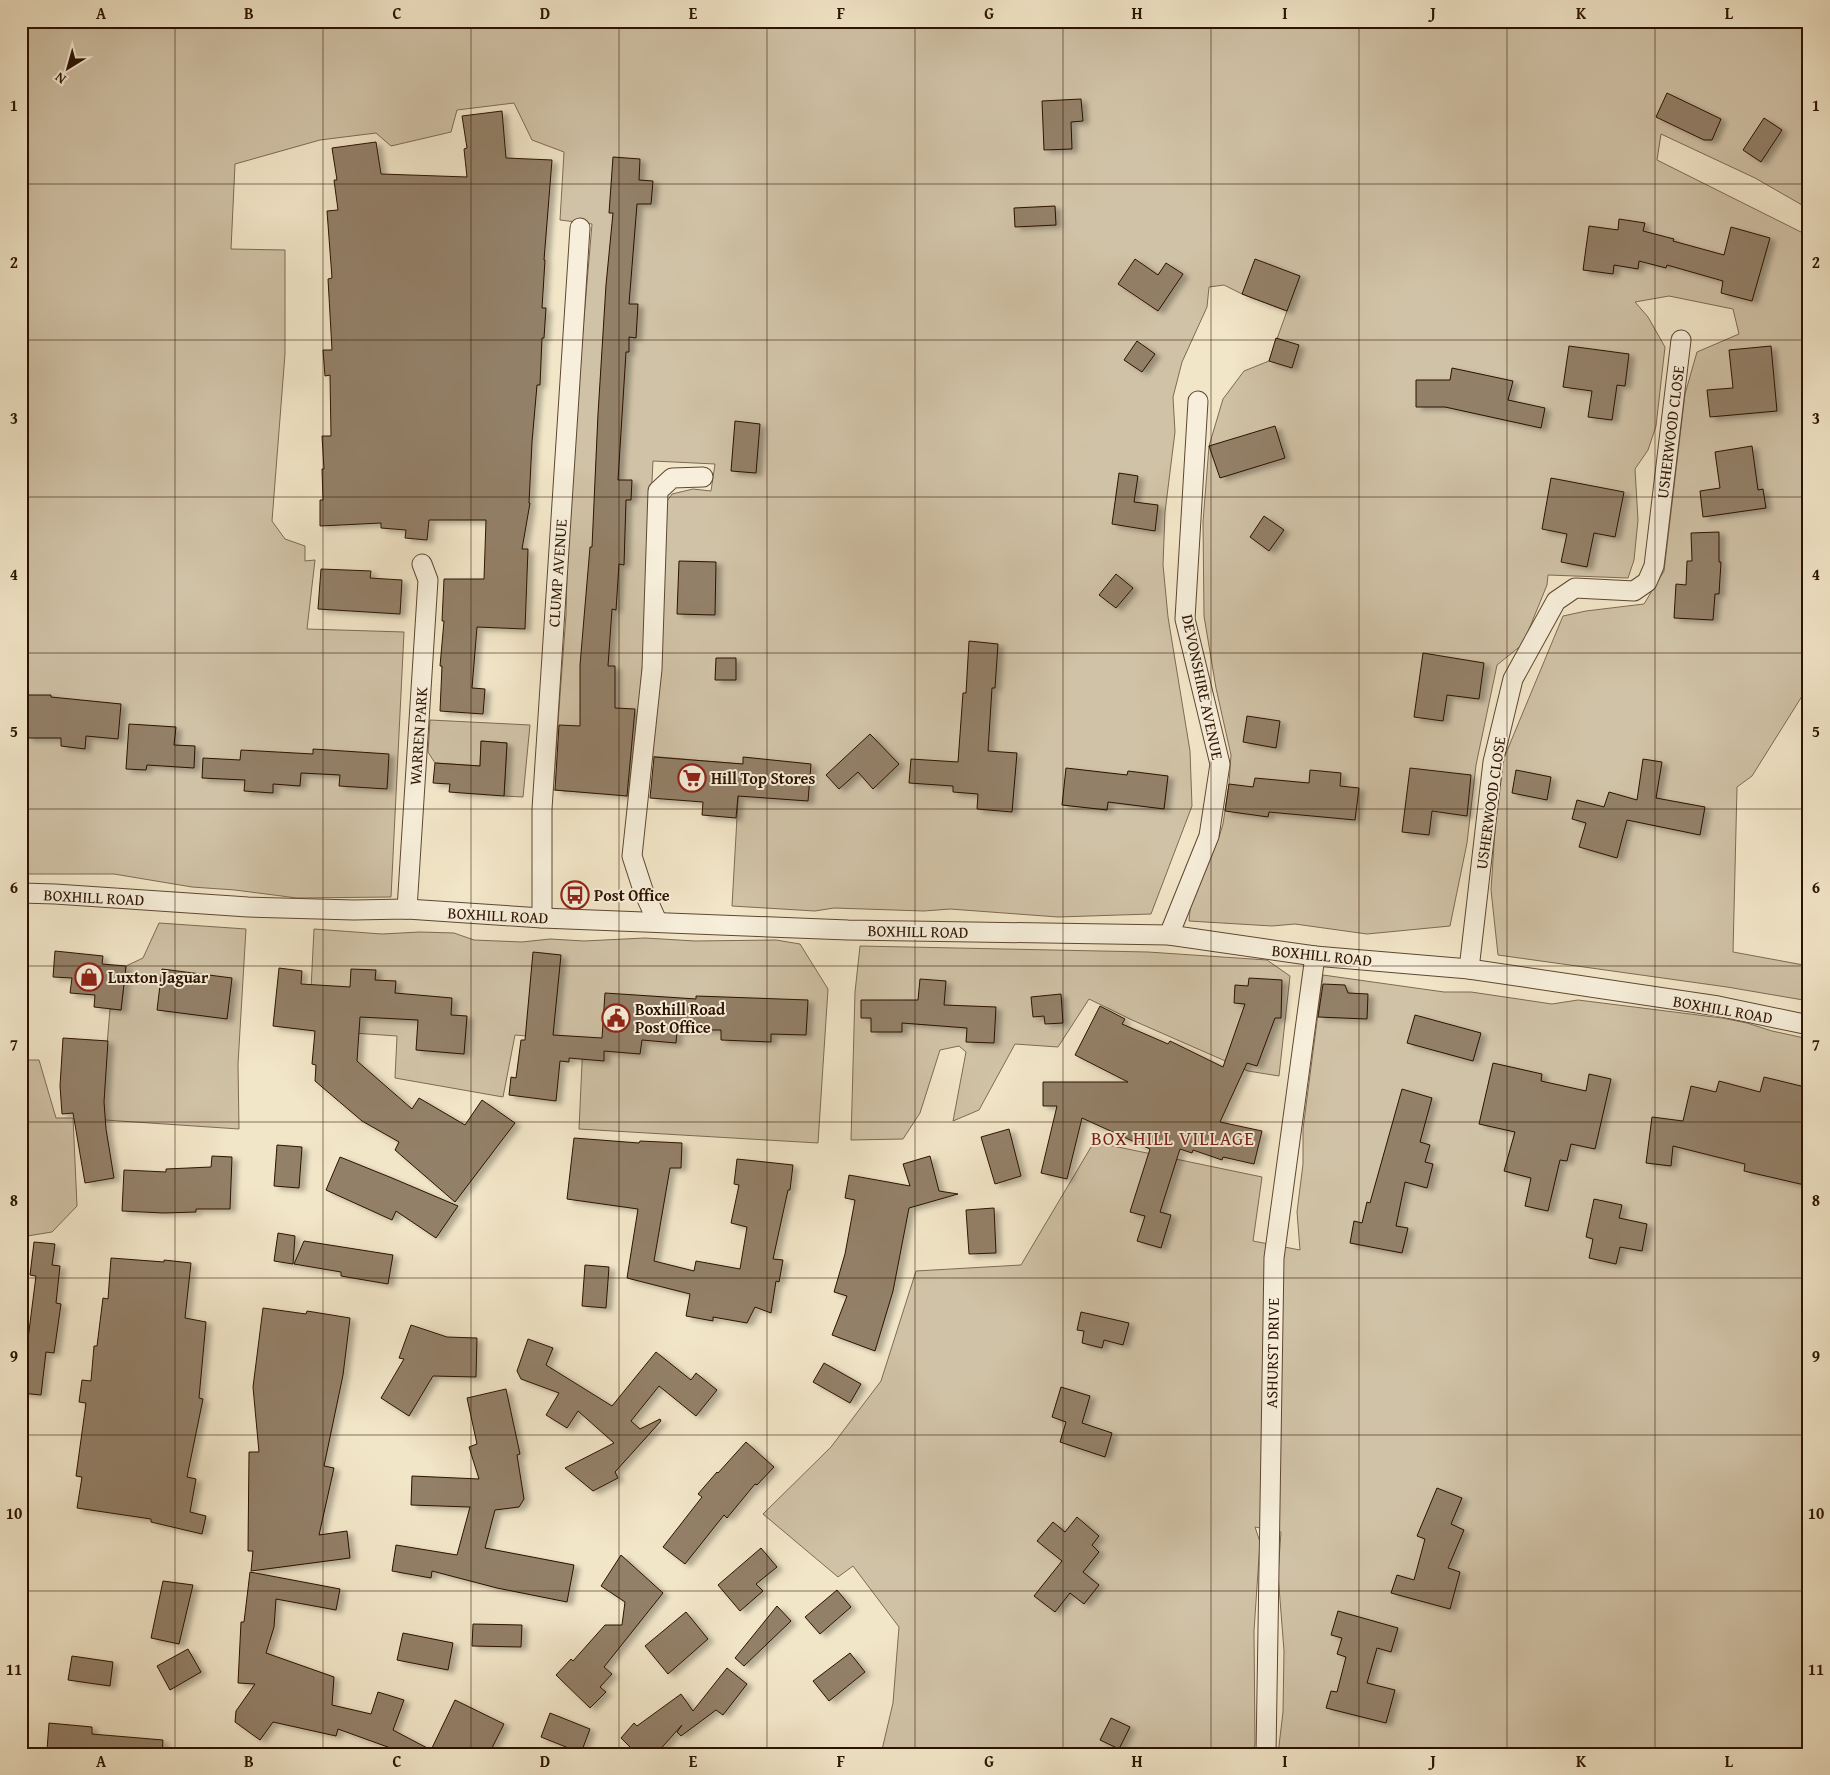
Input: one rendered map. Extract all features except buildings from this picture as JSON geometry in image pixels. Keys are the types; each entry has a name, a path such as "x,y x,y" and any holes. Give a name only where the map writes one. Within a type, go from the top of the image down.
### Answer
{"street":[{"name":"CLUMP AVENUE","path":"542,918 542,809 580,228"},
{"name":"USHERWOOD CLOSE","path":"1469,969 1493,762 1514,679 1556,602 1576,588 1634,591 1646,582 1654,566 1681,340"},
{"name":"DEVONSHIRE AVENUE","path":"1169,936 1208,836 1220,764 1185,619 1198,401"},
{"path":"657,921 643,890 632,856 652,669 658,491 672,478 704,477"},
{"name":"WARREN PARK","path":"407,909 428,580 422,564"},
{"name":"BOXHILL ROAD","path":"21,894 55,894 248,907 354,910 407,909 542,918 657,921 848,930 1169,936 1316,956 1469,969 1718,1006 1809,1025"},
{"name":"ASHURST DRIVE","path":"1266,1754 1274,1258 1316,956"}],"shaded area":[{"path":"21,21 1809,21 1809,209 1755,178 1661,134 1657,160 1809,236 1809,685 1752,776 1737,787 1733,952 1809,966 1809,1001 1727,987 1498,955 1491,890 1496,814 1504,758 1563,616 1586,611 1644,604 1664,571 1685,394 1697,352 1739,334 1733,309 1669,296 1635,302 1648,317 1665,347 1656,426 1648,450 1635,469 1638,520 1634,560 1628,578 1548,575 1547,585 1523,644 1497,665 1476,765 1467,843 1450,926 1367,934 1295,924 1272,926 1189,921 1191,900 1223,824 1231,755 1216,688 1204,616 1203,522 1209,446 1223,399 1244,371 1269,361 1287,311 1224,285 1209,287 1207,307 1182,362 1173,397 1175,432 1165,512 1163,565 1168,617 1190,751 1192,806 1151,914 1058,917 950,909 924,911 834,908 815,911 732,906 740,764 648,756 665,504 672,494 693,489 711,491 715,464 653,461 643,660 631,798 625,795 553,790 566,615 569,494 592,224 560,220 564,152 532,140 514,103 457,110 451,132 391,146 376,133 320,140 235,164 231,249 285,250 285,354 272,521 285,539 305,546 305,561 315,560 307,629 404,632 391,897 297,898 192,887 114,874 21,874"},
{"path":"430,720 530,725 523,797 504,796 507,743 481,741 480,766 435,763 428,752"},
{"path":"159,923 246,929 238,1064 239,1129 105,1120 103,1094 110,1009 121,1010 126,966 143,958"},
{"path":"314,929 382,934 454,933 474,940 522,942 550,939 584,941 645,938 695,941 776,940 800,944 828,989 818,1143 579,1129 583,1041 515,1035 503,1097 395,1078 397,1036 309,1030"},
{"path":"860,946 1148,952 1267,960 1290,976 1279,1076 1248,1071 1089,999 1058,1047 1015,1044 979,1110 953,1121 966,1052 959,1046 940,1050 920,1113 903,1139 851,1140 855,992"},
{"path":"1323,975 1444,992 1471,992 1552,1004 1578,1000 1722,1018 1809,1039 1809,1754 1278,1754 1283,1712 1284,1651 1278,1574 1281,1532 1255,1527 1260,1542 1254,1631 1255,1744 1252,1754 881,1754 893,1703 899,1627 853,1566 838,1577 763,1514 831,1447 881,1381 916,1271 1021,1265 1094,1142 1262,1177 1253,1241 1300,1250 1297,1212 1303,1164 1303,1129"},
{"path":"24,1060 39,1060 56,1118 73,1118 77,1206 52,1232 21,1237 21,1134"}],"place":[{"name":"Hill Top Stores","path":"692,778"},
{"name":"Post Office","path":"575,895"},
{"name":"Luxton Jaguar","path":"89,977"},
{"name":"Boxhill Road Post Office","path":"616,1018"}],"district":[{"name":"BOX HILL VILLAGE","path":"1173,1138"}]}
